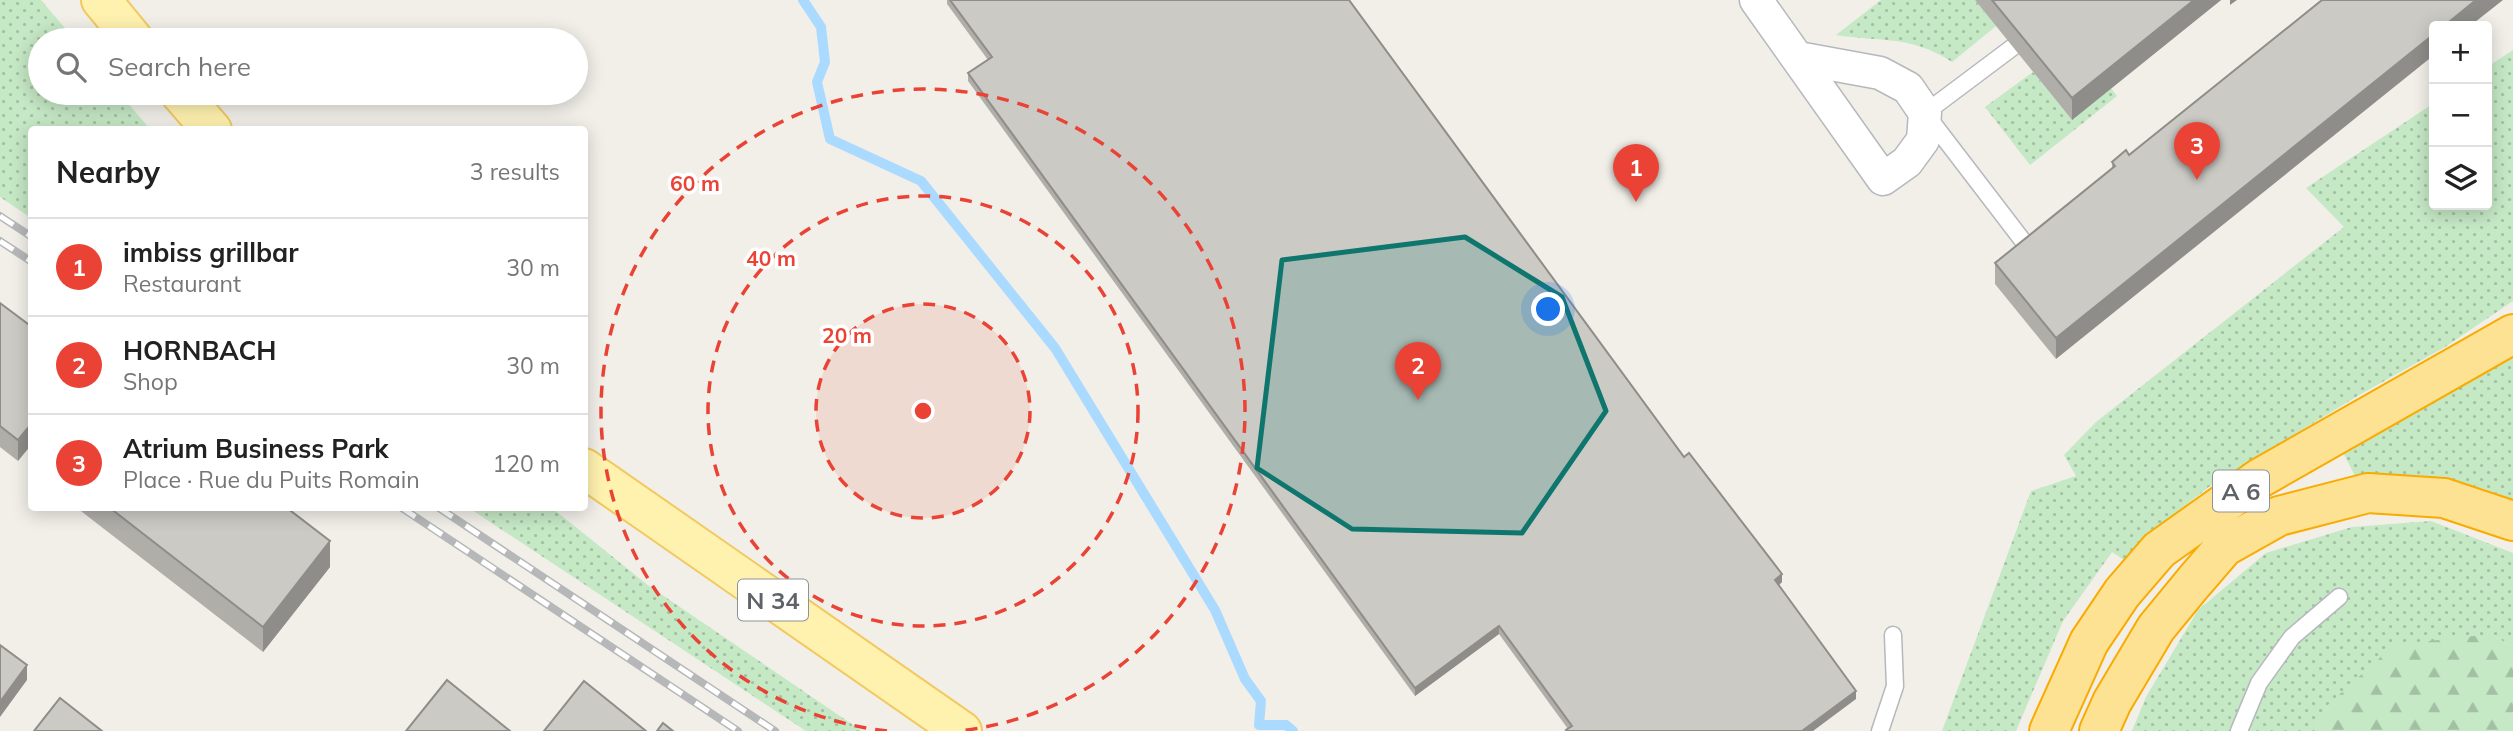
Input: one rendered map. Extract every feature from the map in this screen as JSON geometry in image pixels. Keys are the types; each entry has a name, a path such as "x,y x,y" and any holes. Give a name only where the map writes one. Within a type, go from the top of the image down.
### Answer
{"highway":[{"name":"A 6","path":"2049,731 2089,642 2122,593 2159,550 2260,478 2513,334"},
{"name":"A 6","path":"2099,731 2112,702 2156,628 2193,583 2224,547 2279,516 2368,494 2444,498 2513,521"},
{"name":"A 6","path":"2068,731 2089,642"}],"main road":[{"path":"190,105 209,126"},
{"name":"N 34","path":"588,471 962,731"}],"street":[{"path":"1756,0 1882,179 1907,162 1923,140 1925,113 1908,88 1880,73 1798,58"}],"lane":[{"path":"2013,47 1925,113 2033,254"},
{"path":"2239,731 2259,683 2292,637 2339,597"},
{"path":"1880,731 1895,686 1893,635"}],"highlighted area":[{"path":"1465,237 1562,297 1606,411 1522,533 1352,529 1257,468 1282,260"}],"green space":[{"path":"0,0 41,0 65,28 28,28 28,105 129,105 147,126 28,126 28,216 0,197"},
{"path":"1881,0 1975,0 1996,26 1952,62 1937,53 1909,43 1836,35"},
{"path":"2513,50 2513,301 2445,347 2361,394 2214,483 2146,536 2124,560 2112,552 2063,621 2016,731 1942,731 2031,491 2076,476 2064,455 2096,422 2344,227 2306,188 2429,106 2429,210 2492,210 2492,64"},
{"path":"2033,72 2071,119 2111,88 2117,96 2030,165 1985,107"},
{"path":"2513,357 2513,500 2475,486 2436,478 2355,476 2344,454"},
{"path":"474,511 556,511 649,586 862,731 806,731"},
{"path":"2431,521 2513,553 2513,648 2492,634 2329,704 2315,731 2132,731 2146,697 2198,610 2266,553 2352,527"},
{"path":"2492,634 2513,648 2513,731 2315,731 2329,704 2394,645"}],"building":[{"path":"950,0 1349,0 1684,457 1689,453 1782,574 1775,580 1856,691 1802,731 1567,731 1572,726 1499,626 1415,688 968,73 992,57"},
{"path":"1992,0 2194,0 2072,98"},
{"path":"2322,0 2476,0 2450,21 2429,21 2429,38 2056,338 1995,263 2115,166 2112,162 2126,150 2129,155"},
{"path":"0,303 28,324 28,428 18,440 0,426"},
{"path":"114,511 291,511 330,541 263,627"},
{"path":"0,645 27,665 0,702"},
{"path":"447,680 510,731 406,731"},
{"path":"584,681 646,731 544,731"},
{"path":"60,698 102,731 34,731"},
{"path":"663,723 673,731 657,731"}],"waterway":[{"path":"803,0 821,27 825,62 817,82 830,139 921,181 1055,348 1215,610 1245,679 1261,701 1259,725 1286,725 1293,731"}],"railway":[{"path":"0,216 28,234"},
{"path":"0,241 28,259"},
{"path":"407,511 738,731"},
{"path":"444,511 775,731"}],"place":[{"name":"Atrium Business Park","path":"2197,180"},
{"name":"imbiss grillbar","path":"1636,202"},
{"name":"HORNBACH","path":"1418,400"}]}
